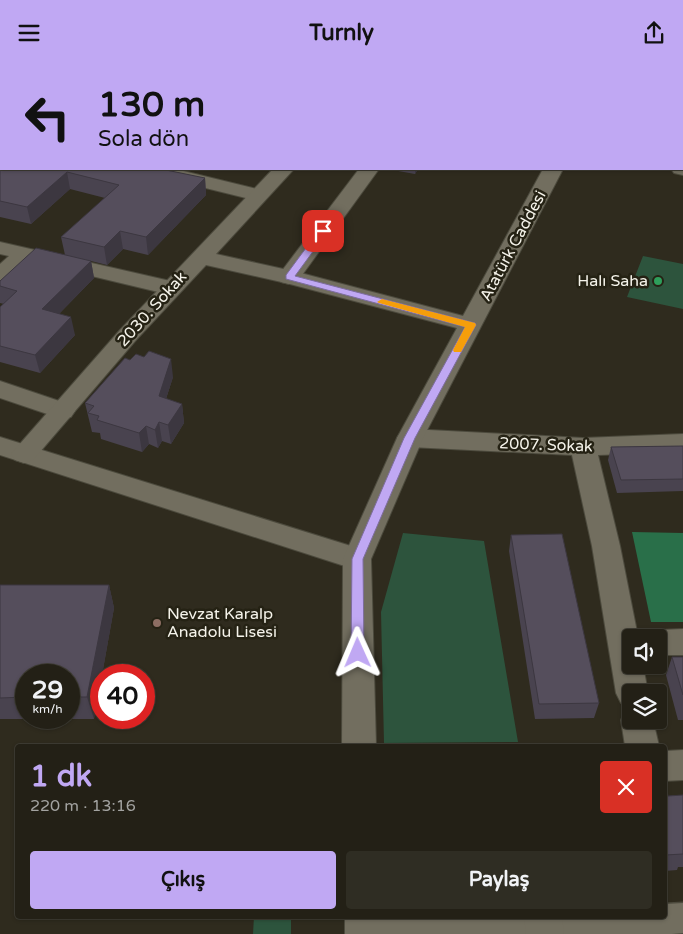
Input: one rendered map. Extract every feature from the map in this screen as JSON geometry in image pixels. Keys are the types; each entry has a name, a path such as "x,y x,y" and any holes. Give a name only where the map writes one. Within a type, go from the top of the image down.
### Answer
{"street":[{"path":"156,170 258,195"},
{"name":"2030. Sokak","path":"12,450 62,411 171,288 283,170"},
{"path":"289,277 368,170"},
{"name":"Atatürk Caddesi","path":"359,744 358,559 410,438 552,170"},
{"path":"0,248 171,288"},
{"path":"0,275 26,253"},
{"path":"200,257 289,277 471,325"},
{"path":"0,389 62,411"},
{"name":"2007. Sokak","path":"410,438 583,447 683,443"},
{"path":"583,447 606,546 630,684"},
{"path":"12,450 358,559"},
{"path":"667,643 683,642"},
{"path":"639,729 642,744"},
{"path":"667,766 683,765"},
{"path":"364,926 544,926 683,919"}],"green space":[{"name":"Halı Saha","path":"643,256 683,264 683,309 627,297"},
{"path":"632,532 683,533 683,622 651,622"},
{"path":"403,533 484,541 518,742 384,743 381,612"},
{"path":"254,919 291,919 291,934 253,934"}],"building":[{"path":"0,170 166,170 205,178 146,237 120,231 104,247 61,237 119,185 67,172 27,207 0,201"},
{"path":"36,248 91,261 42,309 71,317 35,355 0,346 0,307 17,291 0,286 0,281"},
{"path":"149,351 171,359 159,396 182,404 168,425 159,422 155,430 146,426 139,433 97,420 99,416 88,413 94,406 85,403 125,358 130,360 136,354 144,357"},
{"path":"683,446 683,479 621,480 611,447"},
{"path":"562,534 599,703 539,704 511,535"},
{"path":"0,585 109,585 93,664 90,664 90,682 87,697 80,697 80,664 15,664 15,697 0,698"},
{"path":"672,657 683,657 683,695"},
{"path":"667,791 668,796 683,795 683,854 667,855"}],"slow traffic":[{"path":"382,302 471,325 458,350"}],"place":[{"name":"Halı Saha","path":"658,281"},
{"name":"Nevzat Karalp Anadolu Lisesi","path":"157,623"}],"route":[{"path":"323,231 289,277 471,325 410,438 358,559 358,653"}]}
